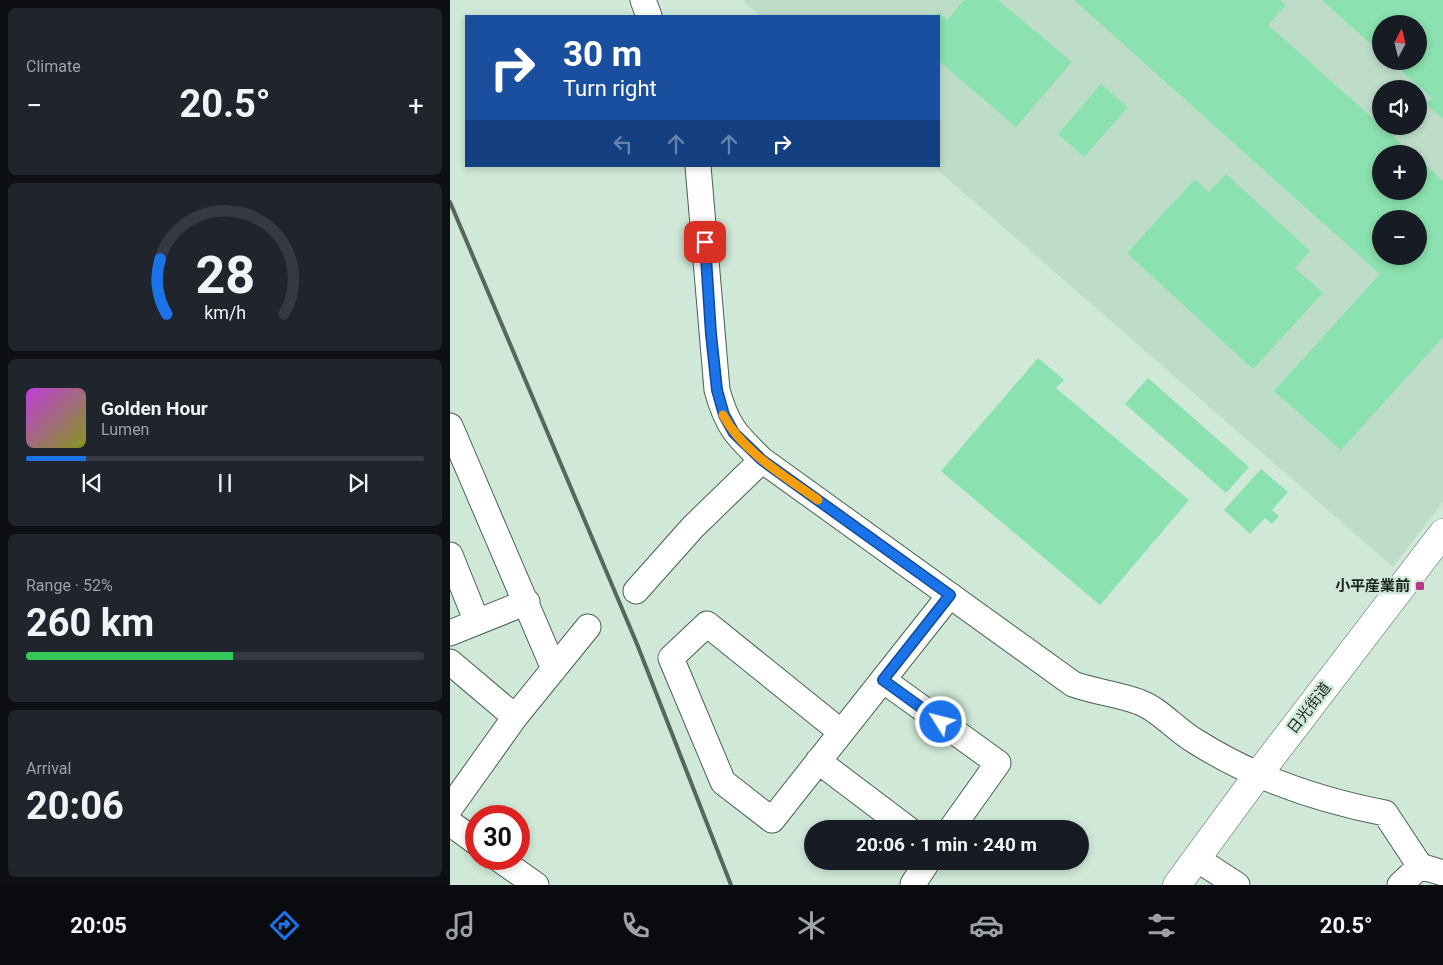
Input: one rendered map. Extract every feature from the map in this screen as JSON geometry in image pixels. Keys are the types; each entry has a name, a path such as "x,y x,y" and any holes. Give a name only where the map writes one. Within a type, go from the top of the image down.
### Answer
{"main road":[{"name":"日光街道","path":"1177,885 1257,776 1443,533"}],"street":[{"path":"643,0 649,15"},
{"path":"698,167 717,390 724,415 734,433 762,460 1073,684 1091,691 1140,702 1194,741 1257,776 1354,807 1385,813 1431,869 1400,885"},
{"path":"450,426 527,602 554,669"},
{"path":"636,591 693,527 762,460"},
{"path":"450,555 477,622"},
{"path":"841,732 707,624 671,658 722,782 772,820 950,595"},
{"path":"450,633 527,602"},
{"path":"450,808 515,717 588,627"},
{"path":"450,662 515,717"},
{"path":"883,680 998,764 958,820"},
{"path":"818,761 896,820"},
{"path":"450,823 465,834"},
{"path":"1197,860 1237,885"},
{"path":"515,870 536,885"},
{"path":"913,884 922,870"}],"shaded area":[{"path":"745,0 1443,0 1443,502 1393,567 934,167 940,167 940,15 759,15 744,2"}],"building":[{"path":"964,0 998,0 1072,62 1016,127 940,62 940,15 936,15 938,12 947,20"},
{"path":"1074,0 1280,0 1286,5 1268,25 1372,118 1372,135 1392,135 1403,145 1372,145 1372,200 1427,200 1427,166 1443,181 1443,337 1341,450 1274,391 1380,274"},
{"path":"1322,0 1443,0 1443,119 1427,105 1432,98 1427,93 1427,80 1412,80 1401,70 1428,70 1428,15 1372,15 1372,45"},
{"path":"1101,84 1128,107 1084,157 1058,134"},
{"path":"1226,174 1310,251 1295,268 1323,293 1253,369 1127,253 1195,179 1209,192"},
{"path":"1038,358 1064,380 1056,388 1189,500 1100,605 941,471"},
{"path":"1148,378 1249,467 1226,493 1125,404"},
{"path":"1261,469 1288,492 1272,510 1279,516 1272,524 1265,518 1250,534 1224,510"}],"railway":[{"path":"450,202 637,644 731,885"}],"slow traffic":[{"path":"723,415 734,433 762,460 818,500"}],"place":[{"name":"小平産業前","path":"1420,586"}],"route":[{"path":"705,242 717,390 724,415 734,433 762,460 950,595 883,680 941,722"}]}
